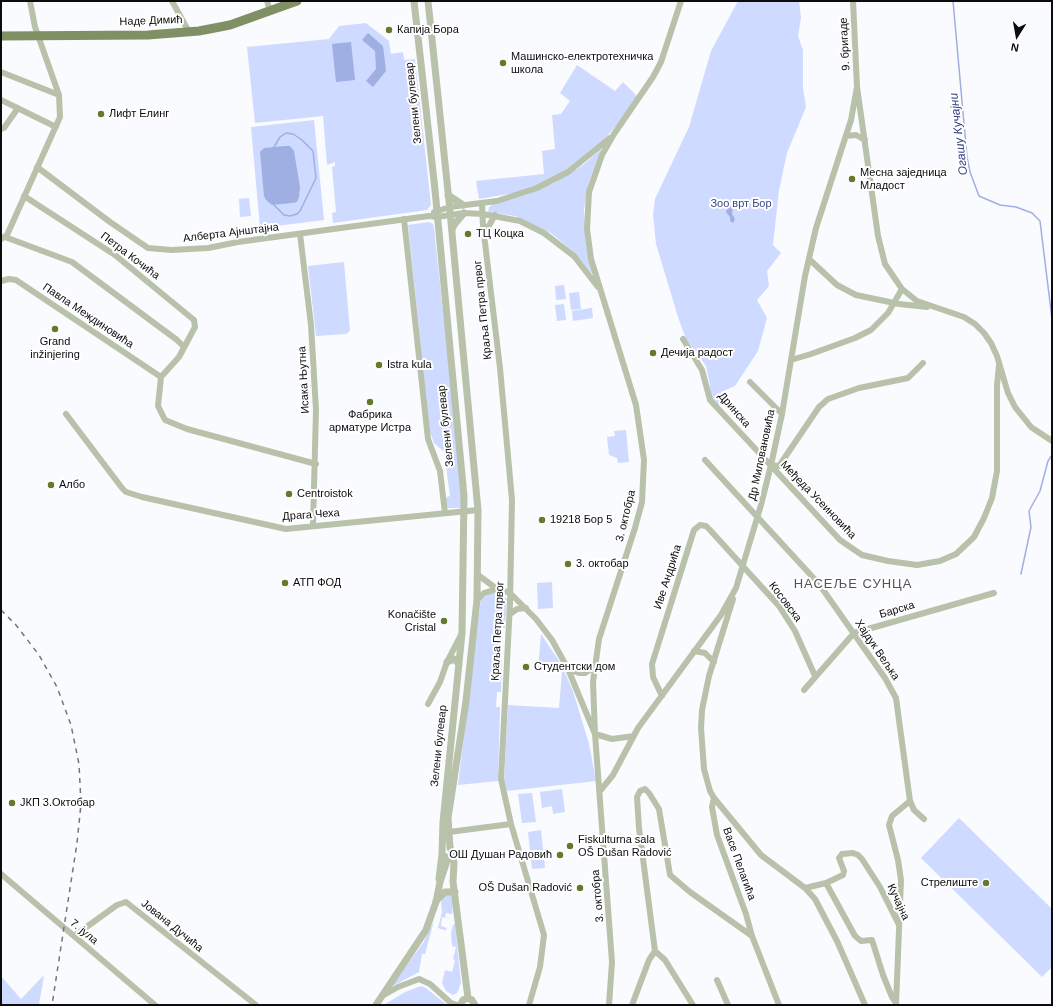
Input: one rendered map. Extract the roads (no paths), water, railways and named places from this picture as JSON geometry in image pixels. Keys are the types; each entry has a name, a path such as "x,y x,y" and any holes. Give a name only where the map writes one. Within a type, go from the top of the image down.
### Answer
{"main road":[{"name":"Наде Димић","path":"1,36 141,35 189,32 230,25 297,1"}],"street":[{"path":"30,1 38,35 59,95 60,110 56,127 3,238 72,262 184,346"},
{"path":"172,1 189,32"},
{"path":"267,1 270,11"},
{"name":"Зелени булевар","path":"414,1 437,213 465,510 462,633 443,810 447,854 450,868 453,873 455,892 461,1002"},
{"name":"Зелени булевар","path":"428,1 450,207 478,510 477,600 466,701 450,803 447,854"},
{"path":"437,213 450,207 482,203 515,196 557,178 587,158 614,134 653,77 663,55 681,1"},
{"name":"9. бригаде","path":"853,1 857,87"},
{"path":"1,72 59,95"},
{"path":"857,87 881,251 887,268 902,289 917,300 933,308"},
{"name":"Др Миловановића","path":"600,791 613,775 634,736 721,614 736,588 758,517 771,465 782,414 809,259 822,208 855,108 857,87"},
{"path":"1,100 56,127"},
{"path":"1,129 4,128 18,108"},
{"name":"3. октобра","path":"609,1005 612,962 595,734 593,698 594,667 599,638 642,502 644,472 642,445 636,405 600,290 591,259 588,242 587,229 589,192 595,171 614,134"},
{"path":"846,136 856,135 865,140"},
{"name":"Алберта Ајнштајна","path":"37,167 110,222 148,248 172,250 208,248 429,216 437,213"},
{"path":"448,195 463,205"},
{"name":"Петра Кочића","path":"24,196 115,255 194,320 195,327 176,362 161,377"},
{"name":"Краља Петра првог","path":"482,203 482,223 487,251 500,368 511,493 510,614 500,772 502,788 511,824 544,935 540,967 529,1005"},
{"path":"437,213 450,215 464,213 495,215 532,226 559,243 574,256 600,290"},
{"path":"452,232 454,225 464,213"},
{"name":"Краља Петра првог","path":"483,215 486,219 487,251"},
{"path":"487,229 495,215"},
{"path":"404,219 428,439 440,471 445,513"},
{"name":"Исака Њутна","path":"300,234 312,346 316,410 316,464 313,526"},
{"path":"809,259 837,285 848,292 894,303 954,312 975,324 991,343 1008,393 1020,414 1031,427 1052,441"},
{"name":"Павла Междиновића","path":"1,281 9,279 16,280 161,377"},
{"path":"791,360 864,334 877,325 894,303 902,289"},
{"name":"Дринска","path":"683,339 702,370 710,400 771,465"},
{"path":"771,465 779,466 819,407 828,399 859,388 908,378 923,362"},
{"name":"Међеда Усеиновића","path":"771,465 840,540 862,555 916,565 933,563 947,558 963,548 974,537 992,498 997,471 997,386 999,365"},
{"path":"161,377 158,406 161,416 168,422 316,464"},
{"path":"750,382 782,414"},
{"name":"Драга Чеха","path":"66,414 126,492 138,496 286,529 465,510 478,510"},
{"name":"Хајдук Вељка","path":"704,460 819,584 886,678 896,698 910,801 914,810 924,819"},
{"name":"Иве Андрића","path":"662,696 653,677 652,664 695,528 700,525 706,526 743,566"},
{"name":"Косовска","path":"743,566 787,617 815,676"},
{"path":"478,575 497,589 510,593 526,608 552,640 568,669 595,734 612,739 634,736"},
{"name":"Васе Пелагића","path":"736,588 705,694 700,728 704,769 710,791 714,798 712,807 717,835 746,914 752,936 780,1005"},
{"path":"477,600 484,593 497,589"},
{"name":"Барска","path":"854,633 994,593"},
{"path":"510,614 517,609 526,608"},
{"path":"428,704 440,682 447,662 462,633"},
{"path":"804,690 854,633"},
{"path":"694,651 705,653 714,662"},
{"path":"447,662 454,660 459,664"},
{"path":"568,669 579,673 585,673 594,667"},
{"path":"692,1005 665,960 655,951 639,828 638,792 642,790 647,791 657,802 660,809 670,875 690,892 752,936"},
{"path":"714,798 767,860 805,888 815,899 826,919 865,1005"},
{"path":"900,927 901,880 898,860 889,825 892,816 910,801"},
{"path":"449,832 511,824"},
{"name":"Кучајна","path":"826,883 842,876 844,871 839,858 842,854 853,853 862,859 884,893 900,927 896,1004"},
{"path":"376,1005 423,936 436,902 440,882 439,875 447,854"},
{"name":"7. јула","path":"1,874 155,1005"},
{"path":"805,888 826,883 855,936 859,940 871,939 873,941 892,997 896,1004"},
{"path":"436,902 445,892 455,892"},
{"name":"Јована Дучића","path":"74,936 113,907 126,902 256,1005"},
{"path":"632,1005 649,960 655,951"},
{"path":"381,997 398,987 419,979 430,984 449,1000 461,1002 472,1000 475,1005"},
{"path":"716,980 728,1005"}],"waterway":[{"name":"Огашу Кучајни","path":"953,1 967,157 970,172 979,196 1000,205 1016,207 1032,213 1040,221 1052,319"},
{"path":"274,147 280,137 286,133 293,134 302,140 313,151 316,178 300,211 297,214 290,216 284,215 274,205"},
{"name":"Огашу Кучајни","path":"1021,574 1031,527 1029,511 1040,491 1048,461 1052,455"}],"railway":[{"path":"1,610 16,625 39,655 57,687 71,725 79,764 81,804 77,843 52,1005"}],"place":[{"name":"Капија Бора","path":"389,30"},
{"name":"Машинско-електротехничка школа","path":"503,63"},
{"name":"Лифт Елинг","path":"101,114"},
{"name":"Месна заједница Младост","path":"852,179"},
{"name":"ТЦ Коцка","path":"468,234"},
{"name":"Grand inžinjering","path":"55,329"},
{"name":"Дечија радост","path":"653,353"},
{"name":"Istra kula","path":"379,365"},
{"name":"Фабрика арматуре Истра","path":"370,402"},
{"name":"Албо","path":"51,485"},
{"name":"Centroistok","path":"289,494"},
{"name":"19218 Бор 5","path":"542,520"},
{"name":"3. октобар","path":"568,564"},
{"name":"АТП ФОД","path":"285,583"},
{"name":"Konačište Cristal","path":"444,621"},
{"name":"Студентски дом","path":"526,667"},
{"name":"ЈКП 3.Октобар","path":"12,803"},
{"name":"Fiskulturna sala OŠ Dušan Radović","path":"570,846"},
{"name":"ОШ Душан Радовић","path":"560,855"},
{"name":"Стрелиште","path":"986,883"},
{"name":"OŠ Dušan Radović","path":"580,888"}],"district":[{"name":"НАСЕЉЕ СУНЦА","path":"853,584"}],"park label":[{"name":"Зоо врт Бор","path":"741,204"}]}
